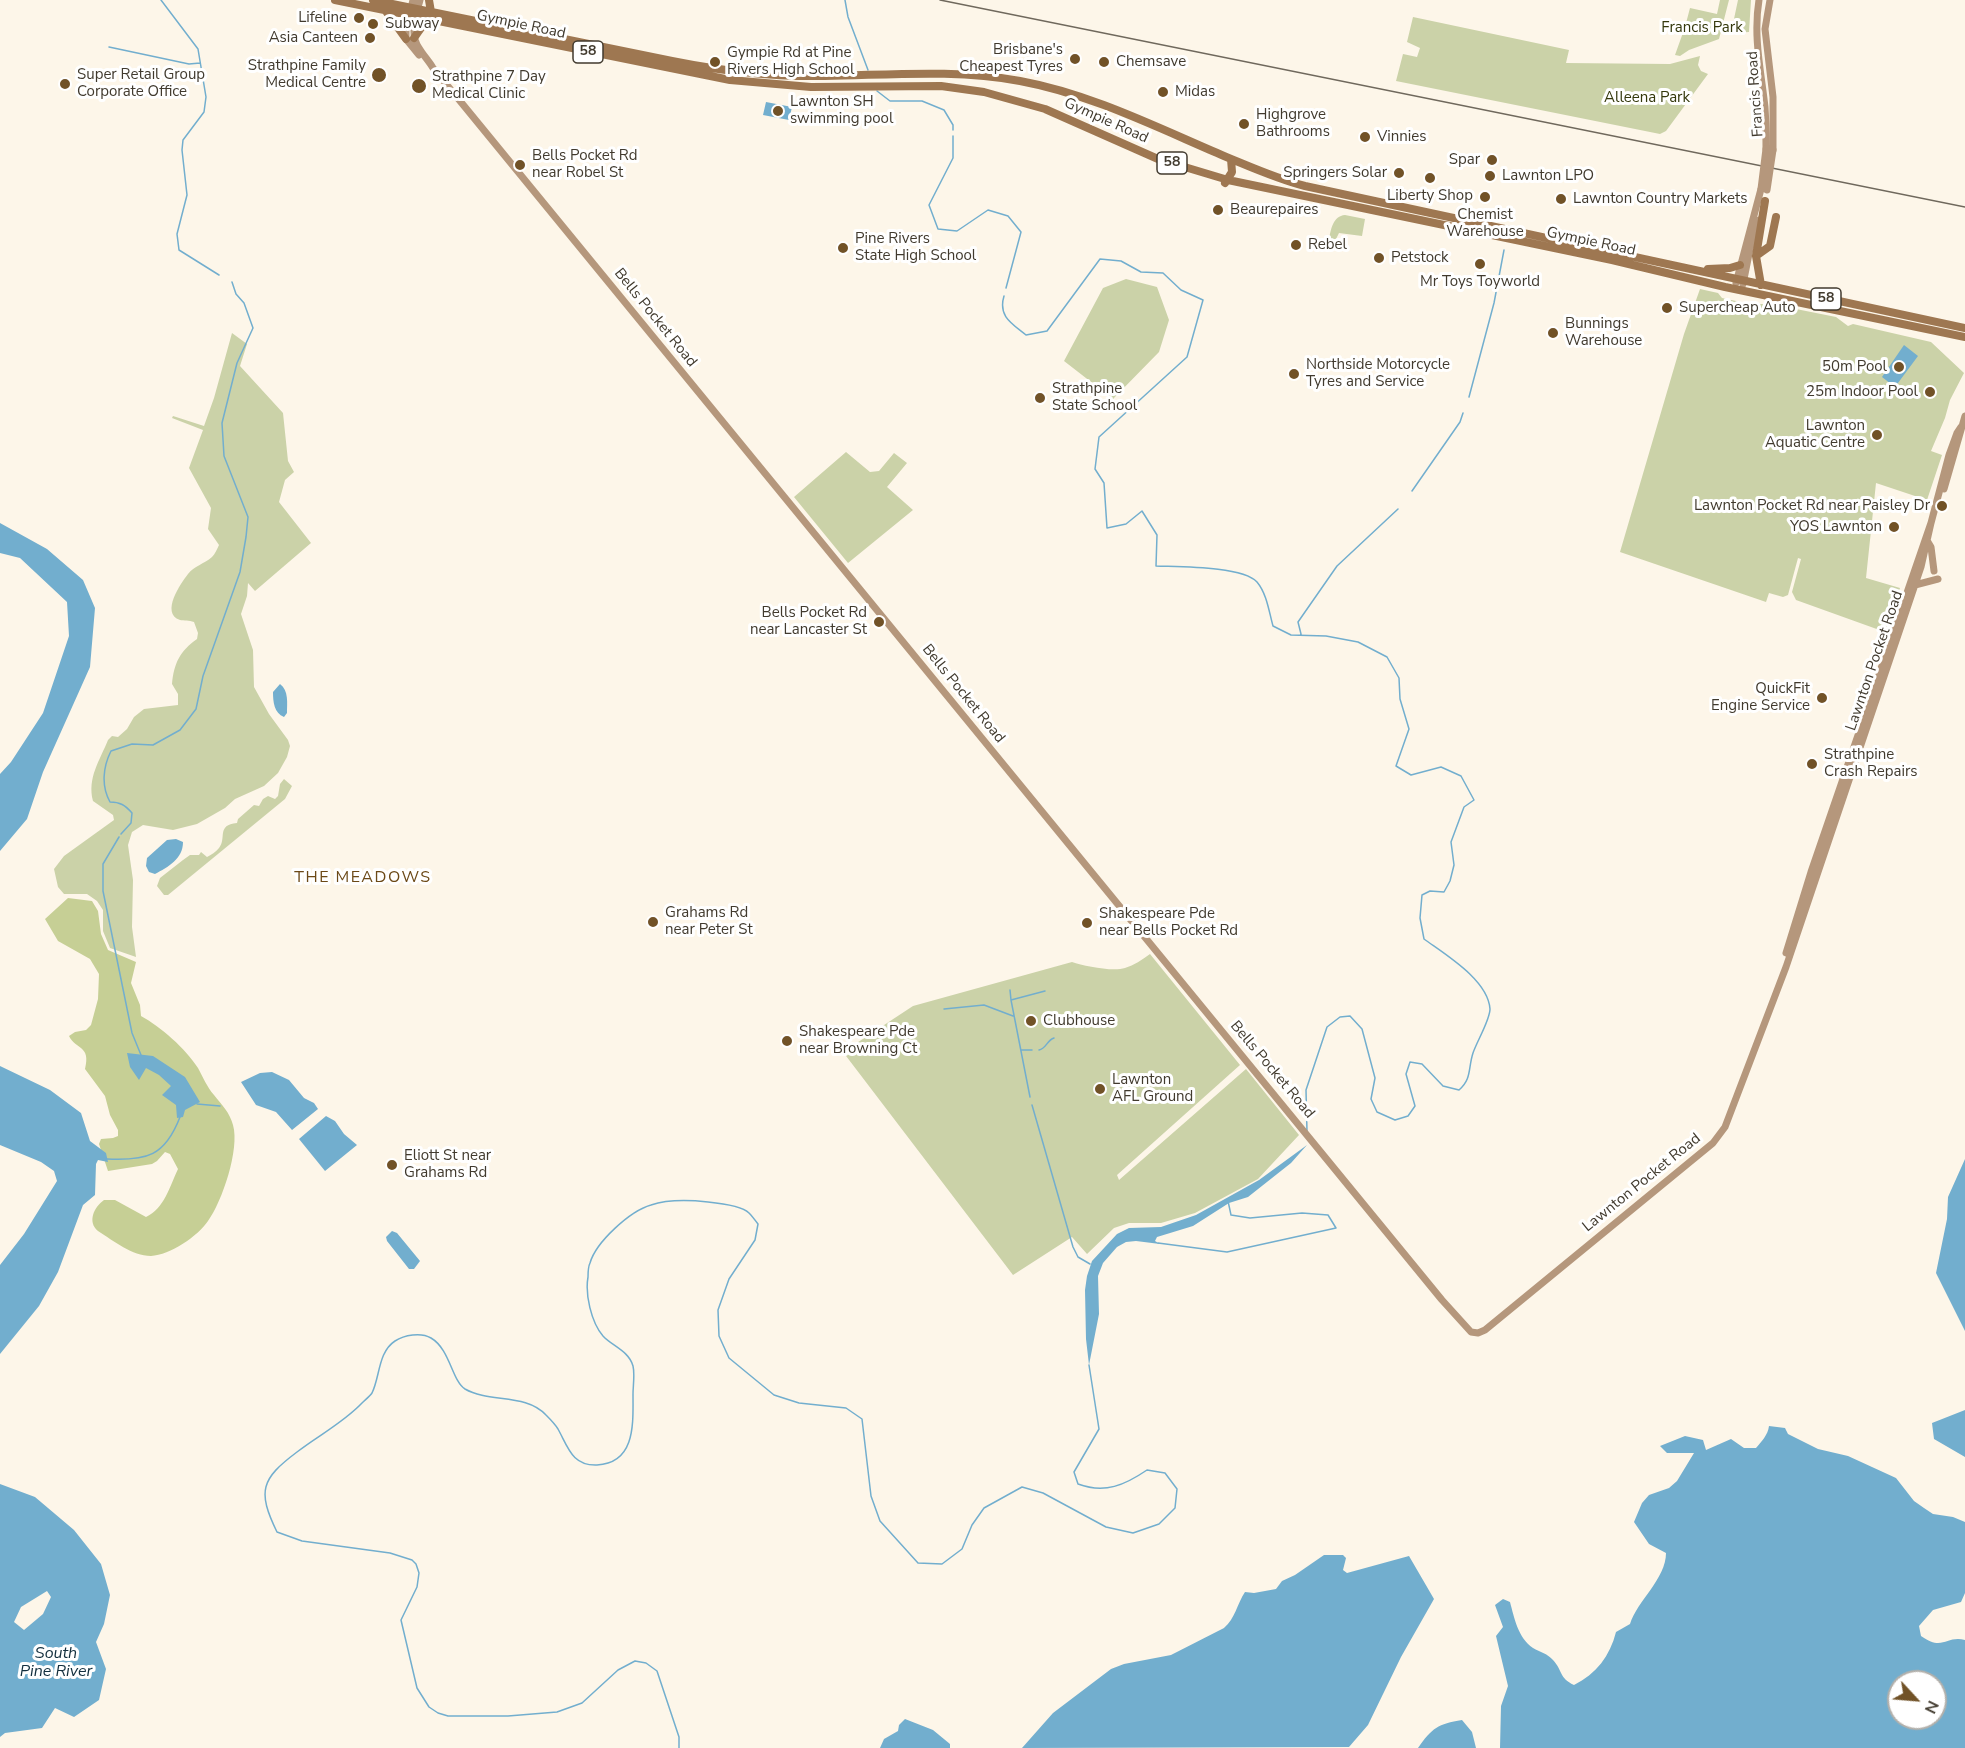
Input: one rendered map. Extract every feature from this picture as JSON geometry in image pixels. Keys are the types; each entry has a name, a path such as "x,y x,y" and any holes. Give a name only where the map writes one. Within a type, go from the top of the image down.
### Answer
{"highway":[{"name":"Gympie Road","path":"335,0 385,10 414,8"},
{"name":"Gympie Road","path":"373,0 414,8 431,16 730,80 811,87 941,86 984,92 1045,109 1158,159 1226,182 1739,285 1965,337"},
{"path":"385,10 410,39 431,16 429,0"},
{"name":"Gympie Road","path":"431,16 719,69 795,76 971,74 1040,85 1094,102 1278,178 1321,190 1696,270 1739,285 1761,285 1965,328"},
{"path":"1226,182 1232,172 1231,159"},
{"path":"1761,285 1756,256 1765,201"},
{"path":"1756,256 1770,246 1776,217"},
{"path":"1696,270 1702,268 1714,270 1740,265"}],"main road":[{"name":"Francis Road","path":"1759,0 1756,21 1757,39 1769,150"},
{"name":"Francis Road","path":"1739,285 1740,265 1764,190 1769,150 1773,98 1765,29 1770,0"},
{"path":"410,39 414,8"},
{"name":"Bells Pocket Road","path":"410,39 426,64 433,68 1460,1322 1469,1331 1476,1333"},
{"name":"Francis Road","path":"1739,285 1765,201 1764,190"},
{"name":"Lawnton Pocket Road","path":"1476,1333 1485,1330 1719,1137 1731,1116 1781,977 1800,904 1931,523 1947,462 1965,416"},
{"name":"Lawnton Pocket Road","path":"1781,977 1915,585 1928,542 1931,523"},
{"path":"1928,542 1931,547 1934,571"},
{"path":"1915,585 1938,579"}],"green space":[{"name":"Francis Park","path":"1720,0 1729,0 1719,39 1689,50 1680,56 1675,55 1690,8 1717,14"},
{"path":"1738,0 1751,0 1749,32 1731,33"},
{"name":"Alleena Park","path":"1413,17 1569,50 1566,63 1670,64 1700,56 1698,65 1701,71 1708,74 1666,131 1660,134 1396,81 1403,54 1417,57 1420,48 1407,42"},
{"path":"1345,215 1365,219 1362,236 1339,233 1336,239 1329,239 1335,220"},
{"path":"1126,279 1157,287 1169,320 1159,352 1113,399 1064,361 1103,288"},
{"path":"1700,289 1718,293 1722,298 1750,304 1771,304 1836,317 1848,326 1853,324 1931,342 1964,373 1950,400 1931,451 1942,455 1927,500 1876,483 1866,578 1900,588 1885,632 1796,600 1792,592 1801,559 1798,558 1788,595 1783,597 1769,593 1766,602 1620,552 1684,334"},
{"path":"232,333 247,344 240,366 283,413 288,461 294,472 285,480 279,502 311,543 255,591 248,583 247,596 241,614 253,650 254,687 290,746 278,773 264,786 235,799 225,808 197,824 173,830 143,825 132,832 128,845 133,880 132,927 136,957 110,948 103,931 103,910 97,901 87,894 64,894 58,887 54,869 64,856 114,820 113,815 93,801 92,793 95,769 108,740 112,736 118,737 127,729 134,717 144,709 178,705 178,694 172,684 174,670 182,653 197,639 198,633 194,622 180,620 174,616 172,605 177,591 188,574 212,557 219,545 208,529 211,508 189,468 203,430 172,418 173,416 204,426"},
{"path":"846,452 870,472 879,471 894,453 907,463 887,487 913,510 848,563 794,497"},
{"path":"284,779 292,786 285,799 168,895 164,895 157,886 160,878 190,855 199,855 201,852 207,857 215,852 221,844 226,826 237,823 238,819 254,805 259,806 268,796 275,799"},
{"path":"68,898 92,901 98,911 101,934 108,950 136,962 131,983 140,1005 141,1016 180,1046 198,1068 209,1089 232,1121 235,1135 232,1161 224,1189 213,1212 203,1227 191,1238 158,1255 137,1254 130,1251 98,1231 93,1223 93,1215 104,1200 115,1200 146,1217 157,1209 166,1196 178,1169 170,1154 165,1152 152,1164 108,1171 99,1144 101,1139 118,1136 118,1130 110,1115 105,1096 85,1069 84,1052 69,1036 86,1030 91,1025 98,999 99,974 90,959 58,941 45,919"},
{"path":"1150,954 1240,1065 1117,1175 1119,1180 1246,1069 1299,1135 1258,1179 1195,1213 1161,1223 1129,1223 1114,1228 1087,1254 1072,1237 1013,1275 843,1052 913,1006 1072,962 1098,968 1120,969 1135,964"}],"water":[{"name":"Lawnton SH swimming pool","path":"766,102 792,107 789,120 763,115"},
{"name":"50m Pool","path":"1904,345 1918,356 1895,387 1882,377"},
{"path":"0,523 47,549 83,580 95,608 90,667 43,772 27,819 0,851 0,774 11,762 43,713 69,636 67,602 20,558 0,553"},
{"path":"280,684 287,697 287,713 284,717 276,710 273,700 273,692"},
{"path":"176,839 183,842 178,858 155,874 149,872 146,866 147,858 167,840"},
{"path":"127,1053 153,1056 185,1077 200,1102 185,1110 183,1117 177,1118 176,1105 162,1095 171,1086 159,1075 146,1068 139,1080 130,1067"},
{"path":"0,1066 50,1090 81,1113 90,1141 106,1153 108,1162 98,1160 96,1164 95,1195 83,1205 58,1272 39,1306 0,1354 0,1265 24,1234 57,1181 54,1171 41,1162 0,1145"},
{"path":"272,1072 289,1080 304,1098 314,1103 318,1109 292,1130 276,1112 256,1105 241,1082 260,1073"},
{"path":"326,1116 335,1121 344,1134 357,1145 325,1171 299,1139"},
{"path":"1307,1145 1291,1163 1248,1197 1229,1203 1193,1226 1157,1237 1155,1241 1160,1244 1136,1241 1126,1242 1117,1247 1103,1263 1098,1276 1099,1314 1089,1365 1086,1339 1087,1276 1092,1261 1117,1234 1129,1228 1161,1227 1196,1215 1259,1180"},
{"path":"1965,1159 1965,1331 1936,1273 1947,1219 1948,1197"},
{"path":"392,1231 397,1233 420,1261 414,1269 409,1269 387,1241 386,1237"},
{"path":"1965,1410 1965,1457 1934,1439 1932,1423"},
{"path":"1769,1426 1785,1428 1788,1434 1818,1449 1848,1456 1896,1478 1914,1501 1933,1514 1953,1517 1965,1522 1965,1593 1961,1602 1933,1610 1919,1626 1921,1636 1934,1643 1965,1640 1965,1748 1500,1748 1501,1706 1508,1686 1496,1636 1503,1627 1495,1605 1503,1599 1510,1602 1517,1627 1528,1644 1551,1658 1569,1682 1574,1685 1582,1681 1606,1656 1616,1632 1630,1624 1665,1563 1666,1553 1649,1544 1634,1522 1642,1503 1649,1495 1669,1488 1677,1481 1694,1453 1667,1453 1660,1446 1685,1436 1703,1440 1706,1450 1731,1439 1744,1448 1756,1448 1764,1438"},
{"name":"South Pine River","path":"0,1484 35,1497 74,1530 101,1564 110,1595 104,1624 96,1642 106,1669 99,1700 74,1717 55,1708 42,1728 5,1733 0,1737","holes":["47,1591 51,1597 43,1614 24,1630 14,1622 21,1607"]},
{"path":"1324,1555 1343,1555 1346,1558 1343,1570 1347,1573 1409,1556 1434,1599 1401,1657 1368,1725 1349,1747 1022,1748 1053,1713 1111,1669 1124,1664 1171,1655 1224,1628 1231,1620 1245,1592 1254,1593 1276,1589 1282,1581"},
{"path":"905,1719 933,1730 950,1744 950,1748 880,1748 884,1739 898,1731 899,1725"},
{"path":"1462,1720 1472,1732 1476,1748 1418,1748 1436,1728"}],"waterway":[{"path":"161,0 198,49 206,97 204,112 183,140 187,195 177,234 179,250 219,275"},
{"path":"845,0 848,17 868,70"},
{"path":"109,47 189,64 200,63"},
{"path":"877,91 890,101 922,101 944,110 953,125 953,130"},
{"path":"953,136 953,158 929,205 938,229 957,231 988,210 1008,216 1021,232 1006,288"},
{"path":"1469,397 1494,303 1504,250"},
{"path":"1004,296 1004,314 1015,327 1026,335 1047,331 1100,259 1121,261 1141,272 1163,273 1181,290 1203,300 1187,357 1099,437 1095,469 1104,483 1107,528 1126,524 1142,511 1157,535 1156,566 1209,568 1249,577 1257,582 1263,592 1273,626 1291,635 1326,636 1358,642 1387,657 1399,678 1400,699 1409,729 1396,766 1411,775 1441,767 1461,776 1474,800 1464,807 1451,842 1454,865 1450,881 1444,892 1430,891 1422,895 1420,918 1424,939 1474,978 1487,998 1489,1014 1473,1053 1466,1082 1459,1090 1443,1086 1422,1064 1410,1062 1406,1074 1415,1106 1408,1116 1395,1120 1377,1112 1371,1099 1375,1078 1362,1029 1350,1016 1340,1017 1327,1027 1306,1090 1307,1132"},
{"path":"121,834 131,823 132,813 122,804 110,802 107,796 104,776 111,751 132,744 153,745 180,730 196,709 203,676 240,572 248,517 224,456 222,423 237,363 253,328 244,303 236,294 232,282"},
{"path":"1412,491 1460,422 1463,413"},
{"path":"1301,634 1298,622 1337,566 1398,509"},
{"path":"119,837 103,864 103,891 132,1033 141,1055"},
{"path":"1010,990 1011,1000"},
{"path":"1030,1097 1011,1000 1045,991"},
{"path":"944,1009 984,1005 1013,1016"},
{"path":"1039,1050 1054,1038"},
{"path":"1021,1050 1032,1050"},
{"path":"197,1104 220,1106"},
{"path":"1032,1105 1073,1247 1078,1257 1090,1264"},
{"path":"107,1159 133,1159 153,1153 168,1140 180,1117"},
{"path":"679,1748 679,1737 657,1671 646,1663 635,1661 618,1670 582,1703 557,1712 508,1716 448,1716 438,1713 429,1707 417,1688 401,1620 417,1587 419,1573 416,1564 412,1560 390,1553 302,1541 277,1532 265,1496 270,1478 285,1462 347,1417 372,1393 382,1358 389,1346 408,1336 422,1335 431,1338 442,1349 457,1379 465,1389 538,1408 558,1429 576,1459 597,1465 610,1463 626,1449 630,1440 634,1369 628,1356 603,1336 592,1316 587,1284 593,1255 606,1237 624,1220 651,1205 686,1200 741,1208 749,1213 758,1224 755,1240 729,1279 718,1310 719,1336 729,1358 774,1395 799,1403 846,1408 862,1419 871,1496 880,1521 918,1563 942,1564 962,1549 972,1525 984,1508 1022,1487 1043,1493 1106,1527 1133,1533 1159,1524 1175,1508 1177,1489 1165,1473 1147,1470 1123,1484 1106,1488 1078,1484 1074,1472 1099,1429 1089,1365"},
{"path":"1158,1243 1227,1252 1336,1228 1328,1215 1302,1213 1250,1218 1231,1215 1228,1201"}],"railway":[{"path":"940,0 1965,207"}],"place":[{"name":"Lifeline","path":"359,18"},
{"name":"Subway","path":"373,24"},
{"name":"Asia Canteen","path":"370,38"},
{"name":"Brisbane's Cheapest Tyres","path":"1075,59"},
{"name":"Gympie Rd at Pine Rivers High School","path":"715,62"},
{"name":"Chemsave","path":"1104,62"},
{"name":"Strathpine Family Medical Centre","path":"379,75"},
{"name":"Super Retail Group Corporate Office","path":"65,84"},
{"name":"Strathpine 7 Day Medical Clinic","path":"419,86"},
{"name":"Midas","path":"1163,92"},
{"name":"Lawnton SH swimming pool","path":"778,111"},
{"name":"Highgrove Bathrooms","path":"1244,124"},
{"name":"Vinnies","path":"1365,137"},
{"name":"Spar","path":"1492,160"},
{"name":"Bells Pocket Rd near Robel St","path":"520,165"},
{"name":"Springers Solar","path":"1399,173"},
{"name":"Lawnton LPO","path":"1490,176"},
{"name":"Liberty Shop","path":"1430,178"},
{"name":"Chemist Warehouse","path":"1485,197"},
{"name":"Lawnton Country Markets","path":"1561,199"},
{"name":"Beaurepaires","path":"1218,210"},
{"name":"Rebel","path":"1296,245"},
{"name":"Pine Rivers State High School","path":"843,248"},
{"name":"Petstock","path":"1379,258"},
{"name":"Mr Toys Toyworld","path":"1480,264"},
{"name":"Supercheap Auto","path":"1667,308"},
{"name":"Bunnings Warehouse","path":"1553,333"},
{"name":"50m Pool","path":"1899,367"},
{"name":"Northside Motorcycle Tyres and Service","path":"1294,374"},
{"name":"25m Indoor Pool","path":"1930,392"},
{"name":"Strathpine State School","path":"1040,398"},
{"name":"Lawnton Aquatic Centre","path":"1877,435"},
{"name":"Lawnton Pocket Rd near Paisley Dr","path":"1942,506"},
{"name":"YOS Lawnton","path":"1894,527"},
{"name":"Bells Pocket Rd near Lancaster St","path":"879,622"},
{"name":"QuickFit Engine Service","path":"1822,698"},
{"name":"Strathpine Crash Repairs","path":"1812,764"},
{"name":"Grahams Rd near Peter St","path":"653,922"},
{"name":"Shakespeare Pde near Bells Pocket Rd","path":"1087,923"},
{"name":"Clubhouse","path":"1031,1021"},
{"name":"Shakespeare Pde near Browning Ct","path":"787,1041"},
{"name":"Lawnton AFL Ground","path":"1100,1089"},
{"name":"Eliott St near Grahams Rd","path":"392,1165"}],"district":[{"name":"THE MEADOWS","path":"363,878"}]}
